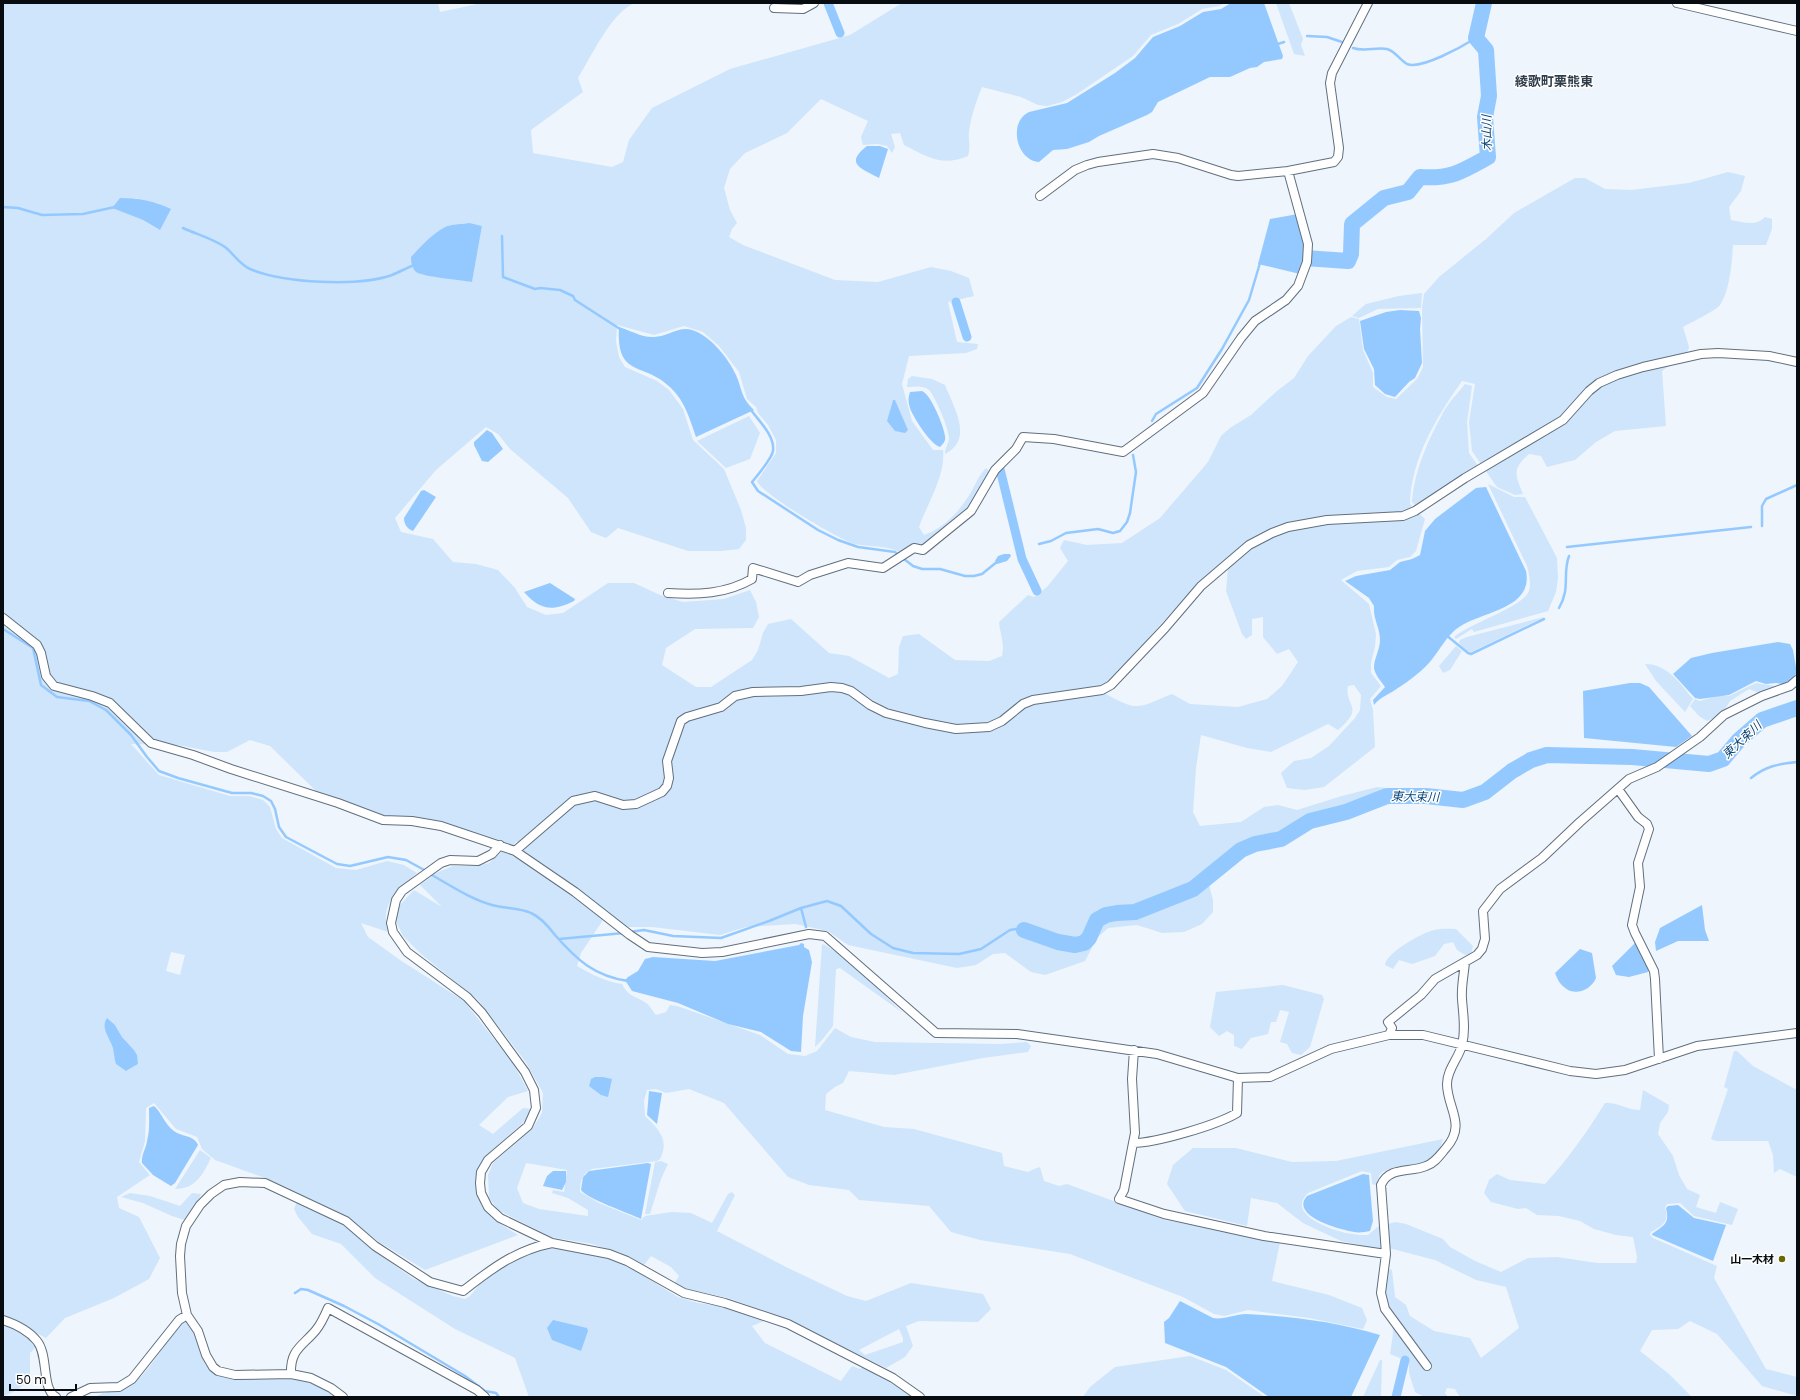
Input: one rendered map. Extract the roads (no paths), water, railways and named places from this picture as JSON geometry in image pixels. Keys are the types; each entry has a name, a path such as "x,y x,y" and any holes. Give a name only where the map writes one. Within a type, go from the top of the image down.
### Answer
{"street":[{"path":"774,8 803,9 814,3"},
{"path":"1040,196 1069,174 1087,165 1153,154 1178,158 1238,176 1288,171 1326,165 1334,162 1338,157 1339,148 1330,83 1332,73 1368,3"},
{"path":"1677,3 1797,31"},
{"path":"668,593 689,595 737,587 752,579 753,568 798,582 810,574 848,564 883,568 914,548 923,550 971,511 995,470 1016,449 1023,436 1054,439 1123,452 1203,394 1241,338 1255,321 1286,300 1293,294 1298,286 1307,259 1308,244 1306,232 1288,171"},
{"path":"515,851 573,801 595,796 623,805 636,804 662,792 667,786 669,778 666,760 681,721 687,717 721,707 736,696 753,692 832,687 842,688 851,691 870,705 886,712 925,723 956,729 989,727 1002,721 1023,704 1033,700 1102,690 1111,685 1166,628 1201,586 1249,545 1272,533 1288,527 1346,518 1404,516 1415,511 1472,474 1563,420 1599,382 1643,368 1701,354 1718,353 1770,356 1797,362"},
{"path":"3,618 37,645 41,653 46,676 54,686 92,696 110,704 151,743 193,755 231,769 338,803 383,820 412,821 441,826 515,851 569,888 648,947 702,953 722,952 809,934 825,936 936,1033 1017,1034 1134,1050 1174,1058 1238,1078 1270,1077 1331,1049 1389,1035 1423,1035 1462,1046 1583,1073 1611,1073 1625,1070 1697,1046 1797,1033"},
{"path":"1389,1035 1392,1028 1388,1022 1421,995 1435,978 1477,955 1482,949 1485,939 1483,911 1500,889 1542,858 1629,779 1661,764 1700,737 1724,716 1762,696 1790,686 1797,680"},
{"path":"1618,789 1638,817 1647,824 1649,829 1638,863 1638,878 1640,887 1632,925 1654,971 1656,979 1659,1059"},
{"path":"500,845 492,854 478,861 450,860 441,863 402,891 396,900 391,923 393,932 407,952 467,997 482,1013 525,1072 534,1090 536,1108 534,1117 522,1132 488,1160 481,1172 481,1193 488,1207 500,1218 552,1243 587,1248 609,1254 627,1261 684,1294 725,1303 788,1324 893,1378 920,1397"},
{"path":"1427,1366 1385,1308 1381,1293 1386,1254 1380,1185 1383,1179 1394,1172 1412,1170 1427,1166 1436,1160 1451,1143 1455,1129 1455,1114 1446,1086 1447,1077 1462,1046 1465,1025 1462,998 1465,962"},
{"path":"1134,1050 1132,1079 1135,1133 1124,1190 1119,1199 1164,1214 1264,1236 1386,1254"},
{"path":"1133,1143 1144,1143 1203,1127 1228,1118 1236,1113 1238,1078"},
{"path":"343,1397 331,1388 311,1378 291,1374 236,1375 218,1371 213,1367 206,1355 198,1331 187,1316 182,1293 180,1256 181,1244 186,1226 200,1205 211,1194 224,1185 240,1182 265,1183 346,1221 375,1246 430,1282 463,1291 504,1261 532,1247 552,1243"},
{"path":"291,1374 291,1367 295,1354 300,1346 318,1328 328,1308 477,1390 485,1397"},
{"path":"71,1397 90,1388 119,1387 132,1380 179,1320 187,1316"},
{"path":"3,1320 27,1332 37,1341 43,1351 48,1389 52,1395 56,1397"}],"water":[{"path":"1231,3 1264,3 1283,56 1282,59 1264,62 1257,67 1250,68 1230,77 1210,77 1158,102 1152,112 1147,115 1099,136 1089,142 1067,149 1053,150 1039,162 1031,160 1020,148 1017,132 1018,124 1022,117 1029,112 1067,103 1115,73 1135,58 1153,37 1180,26 1203,12 1221,9"},
{"path":"867,146 880,146 888,149 879,178 861,168 856,161 860,152"},
{"path":"120,198 146,200 171,209 160,230 143,220 112,208"},
{"path":"1298,214 1306,252 1300,274 1258,264 1270,219"},
{"path":"470,223 482,226 472,282 434,277 416,272 412,265 411,257 426,241 445,227"},
{"path":"1400,310 1419,311 1421,318 1420,329 1422,363 1415,378 1409,382 1395,397 1385,394 1375,385 1374,369 1364,349 1360,321 1386,312"},
{"path":"619,327 650,337 659,337 682,329 692,330 699,333 712,342 729,362 736,375 744,397 754,410 696,437 686,411 676,393 661,380 634,367 627,362 622,355 619,343"},
{"path":"922,391 926,393 933,404 942,426 945,439 940,447 927,436 918,424 910,408 908,400 910,392"},
{"path":"893,400 895,400 908,430 905,433 895,431 887,421"},
{"path":"487,430 492,433 503,449 488,462 482,461 474,445 474,442"},
{"path":"1486,487 1526,571 1526,584 1521,594 1513,602 1502,608 1476,618 1455,630 1436,655 1421,671 1374,705 1373,700 1385,687 1377,676 1374,668 1380,640 1374,606 1369,598 1345,581 1356,576 1390,570 1400,562 1420,555 1425,531 1435,519 1476,488"},
{"path":"424,490 436,497 413,531 406,526 404,518 421,491"},
{"path":"1010,554 1011,556 1007,561 997,564 995,561 998,556"},
{"path":"550,583 575,599 574,601 566,605 553,608 541,606 535,603 524,592"},
{"path":"1778,642 1790,644 1793,650 1797,673 1787,685 1776,683 1766,684 1756,681 1729,695 1700,699 1695,698 1673,674 1691,658"},
{"path":"1630,683 1640,683 1649,687 1692,736 1676,747 1584,738 1583,691"},
{"path":"1702,905 1705,930 1709,941 1678,941 1656,951 1655,942 1660,928"},
{"path":"1636,942 1649,967 1648,972 1629,977 1616,975 1612,966"},
{"path":"801,943 804,944 804,947 809,950 812,962 803,1016 801,1052 791,1051 761,1032 728,1024 678,1003 632,991 625,980 638,971 645,959 653,957 715,961 799,945"},
{"path":"1580,949 1592,953 1596,978 1587,989 1573,992 1562,985 1555,973"},
{"path":"107,1018 115,1025 122,1037 137,1055 138,1064 126,1071 116,1064 113,1048 105,1029 105,1022"},
{"path":"595,1077 612,1079 608,1097 601,1095 589,1086 591,1079"},
{"path":"649,1091 662,1093 657,1124 647,1115"},
{"path":"154,1106 171,1128 177,1133 194,1139 198,1145 175,1183 171,1186 153,1175 142,1163 142,1157 149,1133 149,1108"},
{"path":"648,1163 651,1164 641,1219 599,1202 581,1190 583,1177 589,1171"},
{"path":"553,1171 566,1171 566,1182 562,1190 543,1186 547,1176"},
{"path":"1363,1174 1369,1175 1373,1221 1370,1231 1348,1231 1329,1225 1311,1216 1305,1210 1303,1203 1307,1196"},
{"path":"1678,1205 1694,1218 1726,1225 1713,1261 1652,1235 1665,1224 1667,1218 1666,1208 1668,1206"},
{"path":"1180,1301 1213,1318 1246,1314 1280,1316 1331,1323 1380,1335 1351,1397 1269,1397 1226,1367 1165,1343 1164,1322 1169,1318"},
{"path":"553,1320 587,1328 588,1331 581,1351 552,1340 547,1328"}],"waterway":[{"path":"828,3 840,33"},
{"name":"木山川","path":"1290,257 1348,261 1351,254 1352,224 1384,198 1408,192 1420,177 1448,176 1470,167 1488,157 1485,117 1489,96 1486,50 1476,38 1484,3"},
{"path":"1307,36 1327,37 1342,42"},
{"path":"1353,48 1361,50 1387,49 1407,64 1413,65 1432,61 1476,38"},
{"path":"1275,45 1284,42"},
{"path":"3,207 18,208 42,215 83,214 115,207"},
{"path":"183,228 225,247 250,269 281,278 321,282 360,281 392,275 414,265"},
{"path":"502,236 503,277 535,289 560,290 573,296 575,300 620,329"},
{"path":"1152,421 1156,414 1197,388 1222,349 1249,300 1260,263"},
{"path":"956,302 967,337"},
{"path":"751,410 766,429 773,445 773,451 770,458 752,482 758,491 818,530 838,540 858,547 895,552 913,566 922,569 940,569 965,576 974,576 982,574 998,561"},
{"path":"1039,544 1051,541 1066,533 1098,529 1113,533 1120,531 1127,522 1130,513 1136,472 1133,455"},
{"path":"1000,469 1022,559 1037,591"},
{"path":"1762,526 1762,506 1766,499 1797,485"},
{"path":"1567,547 1751,527"},
{"path":"1559,608 1565,594 1566,569 1569,556"},
{"path":"1446,635 1471,654 1544,619"},
{"path":"3,629 33,648 41,685 57,697 89,701 106,710 131,735 159,771 178,778 232,793 251,793 263,796 271,801 275,809 279,827 286,837 337,864 350,866 388,857 406,860 426,871"},
{"name":"東大束川","path":"1024,930 1058,942 1075,945 1084,943 1089,938 1097,920 1106,915 1135,912 1193,889 1241,850 1255,844 1281,839 1310,821 1346,812 1387,796 1426,796 1463,800 1485,792 1512,771 1531,760 1547,755 1632,757 1709,764 1723,759 1739,740 1762,720 1797,708"},
{"path":"1751,778 1772,766 1797,762"},
{"path":"430,874 476,899 497,906 526,911 538,917 563,944 587,966 605,975 628,981"},
{"path":"629,932 644,930 673,936 721,938 801,908 827,901 841,906 871,934 893,948 913,953 959,954 981,949 1010,930 1024,930"},
{"path":"801,908 806,927"},
{"path":"559,939 624,933"},
{"path":"295,1293 301,1289 308,1290 344,1306 378,1324 465,1376 485,1391 496,1393 499,1397"},
{"path":"1396,1397 1405,1360"}],"place":[{"name":"山一木材","path":"1782,1259"}],"district":[{"name":"綾歌町栗熊東","path":"1554,81"}]}
